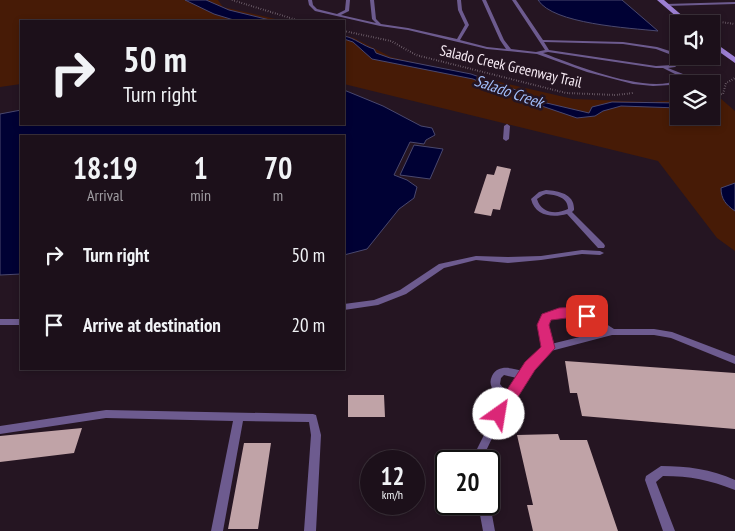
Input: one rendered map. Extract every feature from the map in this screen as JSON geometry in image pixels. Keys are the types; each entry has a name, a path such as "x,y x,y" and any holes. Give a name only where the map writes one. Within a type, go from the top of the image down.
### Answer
{"main road":[{"path":"660,0 678,15"},
{"path":"720,49 735,61"}],"lane":[{"path":"310,0 311,5 316,10 487,48 536,53 548,51 663,68 677,72 681,75 681,79 669,84 648,84 574,68 536,53"},
{"path":"337,15 347,11 348,0"},
{"path":"372,0 374,19 380,25"},
{"path":"458,41 467,25 460,10 459,0"},
{"path":"484,0 502,40 510,51"},
{"path":"514,0 548,51"},
{"path":"724,0 729,3"},
{"path":"666,5 735,3"},
{"path":"543,41 598,41 657,48 671,53 678,62 673,66 663,68"},
{"path":"506,139 507,126"},
{"path":"541,193 559,194 572,203 571,210 568,212 557,214 545,212 536,206 534,199 541,193"},
{"path":"345,307 375,303 404,292 442,266 476,258 508,260 541,258 600,249 568,212"},
{"path":"548,348 543,325 546,317 559,313 576,312 599,321 612,332"},
{"path":"0,322 20,322"},
{"path":"482,450 507,401 523,376 548,348 612,332 654,332 672,335 735,360"},
{"path":"507,401 495,385 496,375 499,372 507,371 523,376"},
{"path":"0,430 106,414 313,418 316,435 310,531"},
{"path":"217,531 239,416"},
{"path":"669,531 650,480 661,471 684,471 715,475 735,485"},
{"path":"486,515 489,531"}],"path":[{"path":"232,0 297,20"},
{"path":"720,22 735,24"},
{"name":"Salado Creek Greenway Trail","path":"345,31 391,41 416,55 566,93 616,95 639,93"},
{"path":"720,94 723,94 726,83 735,78"}],"shaded area":[{"path":"0,0 218,0 223,7 280,20 20,20 20,84 0,87"},
{"path":"345,35 391,57 573,99 649,102 670,101 670,125 720,125 720,98 735,111 735,251 717,238 658,161 345,84"}],"water":[{"path":"185,0 206,0 229,10 270,20 234,20 214,14"},
{"path":"538,0 622,0 658,31 575,20 546,8"},
{"name":"Salado Creek","path":"345,36 374,49 376,53 390,58 471,74 527,94 538,101 589,113 592,107 612,102 670,103 670,108 621,106 603,111 595,116 577,118 530,102 521,95 501,91 473,79 372,59 353,42 345,39"},
{"path":"345,90 383,106 421,126 432,128 435,135 426,140 424,144 410,142 394,175 407,180 417,187 414,198 399,209 367,249 345,255 345,135 20,135 20,274 0,275 0,114 20,110 20,125 345,125"},
{"path":"414,145 443,149 430,179 400,175"},
{"path":"735,183 735,211 725,201 721,188"}],"building":[{"path":"497,166 511,169 500,210 493,209 491,216 474,213 487,174 494,175"},
{"path":"565,361 735,373 735,429 582,416 577,393 570,393"},
{"path":"348,395 384,395 385,417 348,417"},
{"path":"82,428 74,453 0,462 0,436"},
{"path":"558,434 560,440 587,440 618,531 533,531 527,505 533,505 517,435"},
{"path":"244,443 271,443 258,529 228,529"}],"route":[{"path":"499,414 530,366 548,348 543,325 546,317 559,313 576,312 587,316"}]}
